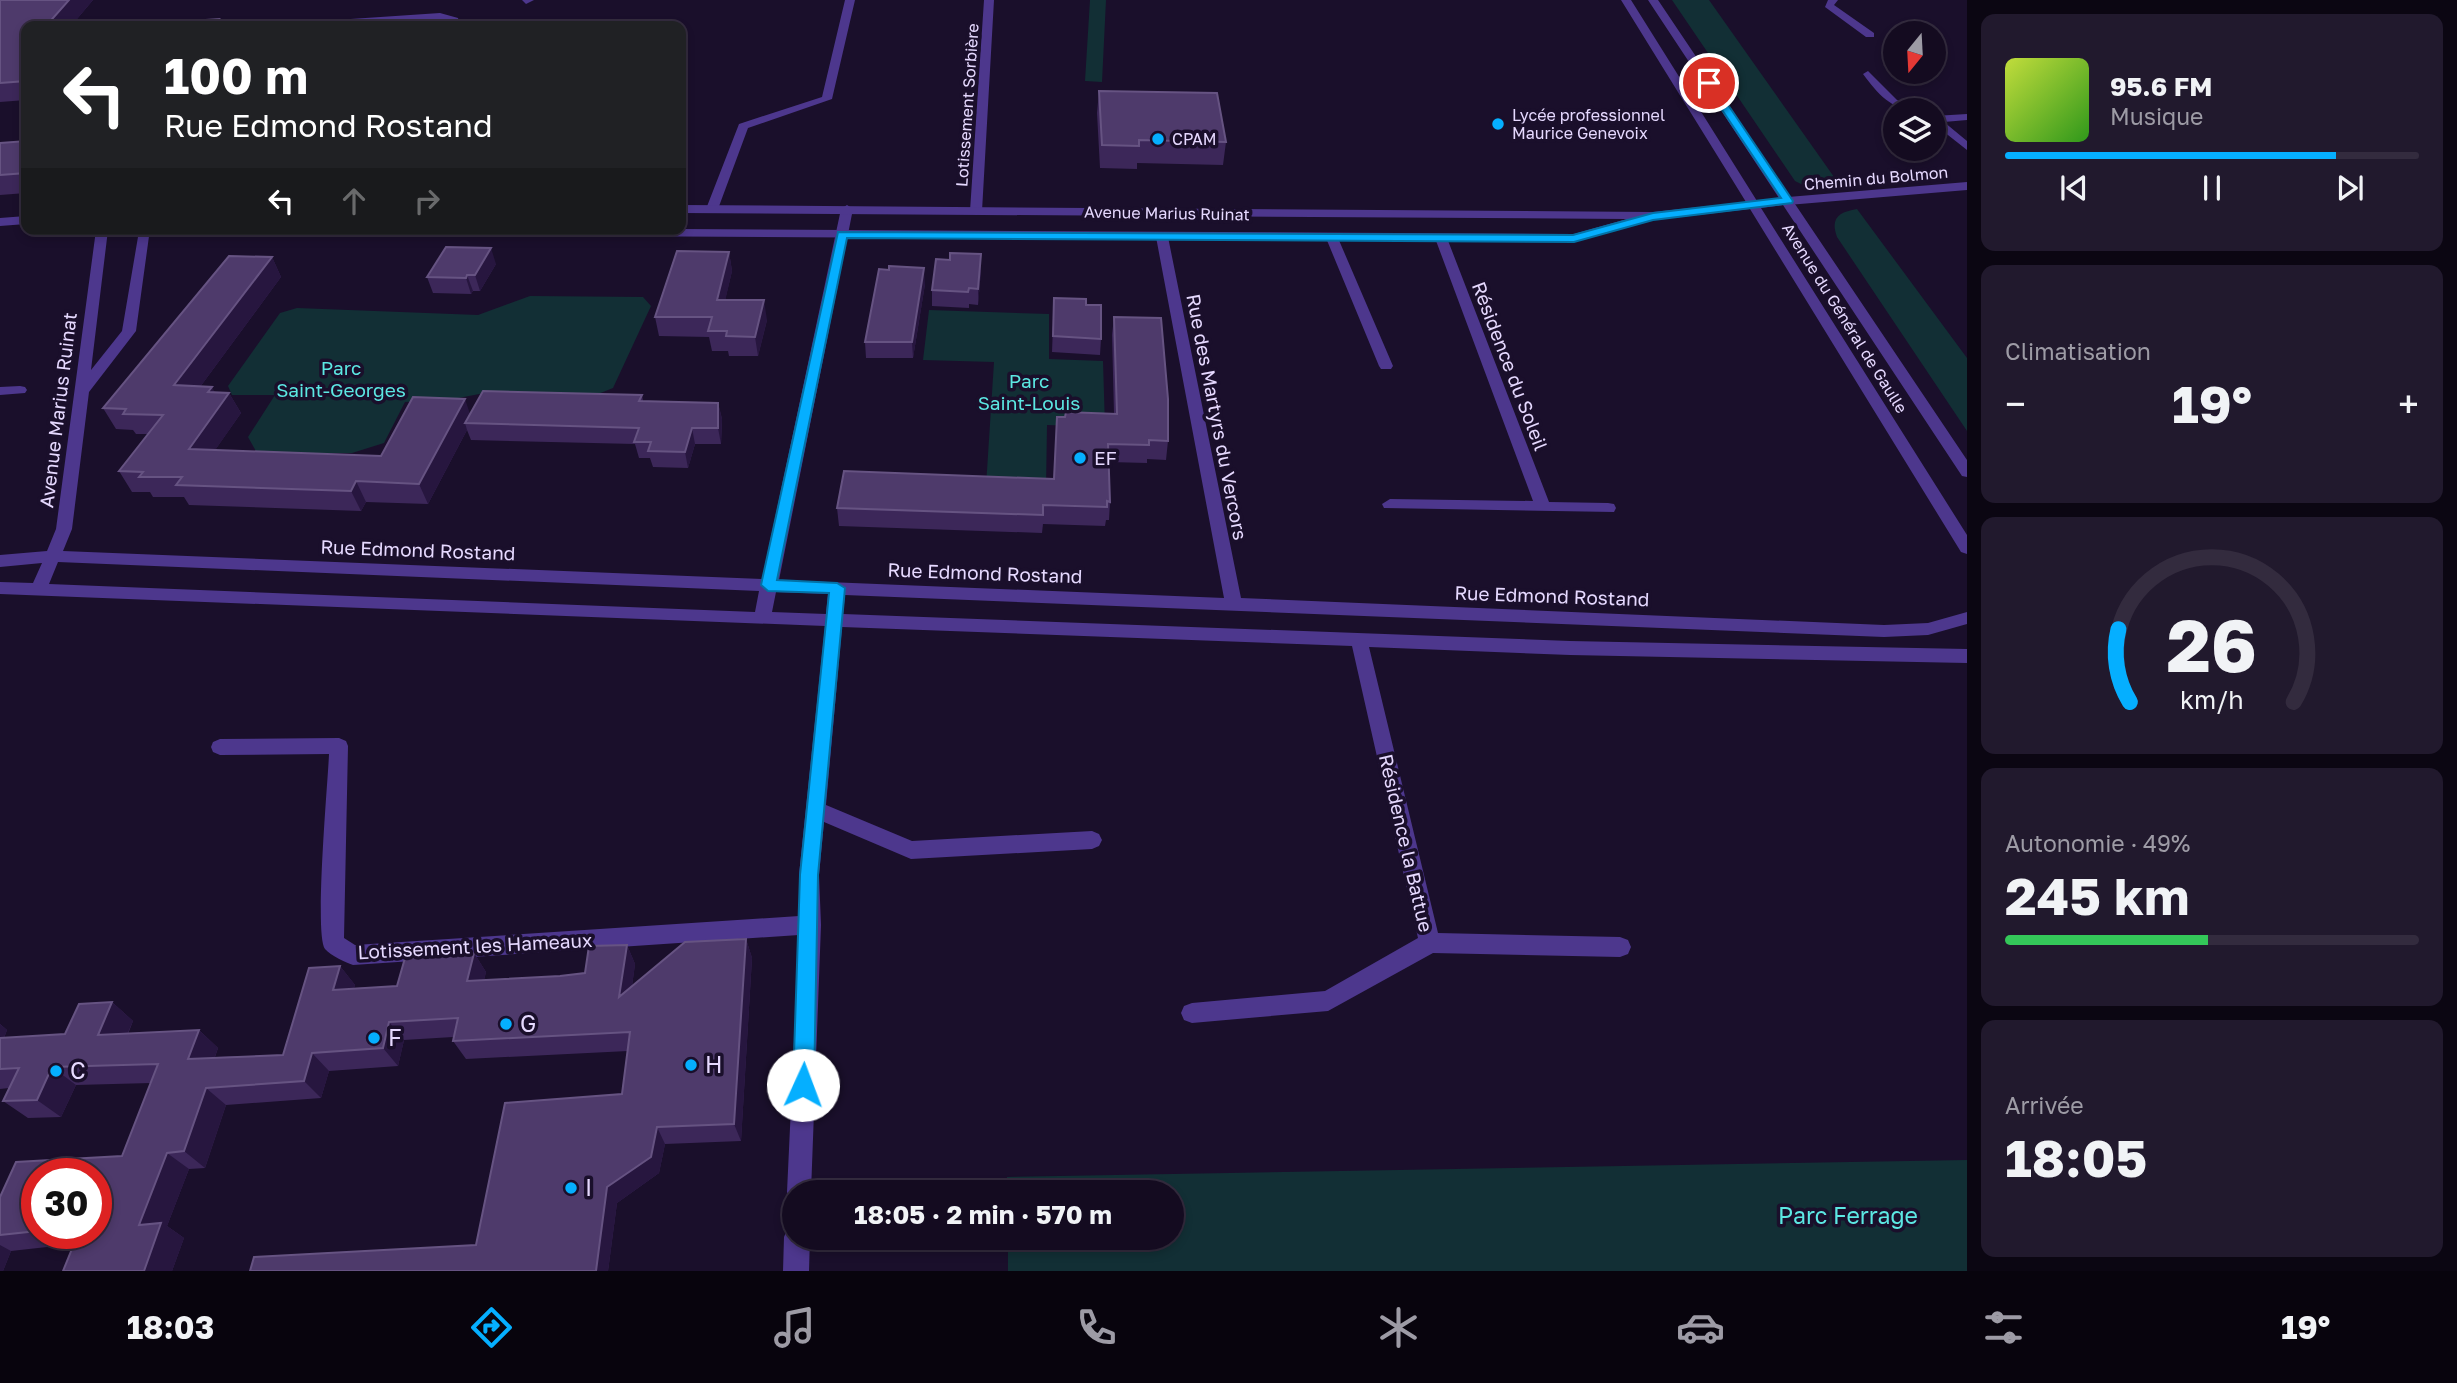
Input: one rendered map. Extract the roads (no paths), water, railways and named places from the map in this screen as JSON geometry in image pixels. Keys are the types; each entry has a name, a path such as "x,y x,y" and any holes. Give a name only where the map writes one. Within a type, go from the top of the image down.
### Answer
{"street":[{"path":"712,209 743,126 827,99 850,0"},
{"name":"Lotissement Sorbière","path":"976,211 989,0"},
{"name":"Avenue du Général de Gaulle","path":"1626,0 1967,548"},
{"name":"Avenue du Général de Gaulle","path":"1653,0 1967,472"},
{"path":"1833,0 1828,5 1870,35"},
{"path":"366,21 440,16 454,21"},
{"path":"1868,74 1889,98"},
{"path":"1946,118 1967,117"},
{"path":"1946,130 1967,148"},
{"name":"Chemin du Bolmon","path":"1788,201 1967,186"},
{"name":"Avenue Marius Ruinat","path":"686,209 1653,216 1788,201"},
{"path":"762,619 847,209"},
{"name":"Avenue Marius Ruinat","path":"686,233 1574,238 1653,216"},
{"path":"0,222 21,220"},
{"name":"Avenue Marius Ruinat","path":"38,591 64,528 100,235"},
{"path":"82,391 129,331 144,235"},
{"name":"Rue des Martyrs du Vercors","path":"1162,237 1234,604"},
{"path":"1332,238 1386,366"},
{"name":"Résidence du Soleil","path":"1441,238 1543,507"},
{"path":"0,391 20,390"},
{"path":"1390,504 1608,508"},
{"name":"Rue Edmond Rostand","path":"0,561 52,556 1884,631 1928,629 1967,618"},
{"path":"0,588 1570,648 1967,656"},
{"path":"799,1180 810,925 809,875 837,588"},
{"name":"Résidence la Battue","path":"1359,640 1430,943 1620,947"},
{"name":"Lotissement les Hameaux","path":"220,747 339,746 332,900 333,943 354,955 810,925"},
{"path":"816,810 911,850 1092,841"},
{"path":"1192,1013 1328,1001 1430,943"},
{"path":"796,1271 797,1250"}],"place":[{"name":"Lycée professionnel Maurice Genevoix","path":"1498,124"},
{"name":"CPAM","path":"1158,139"},
{"name":"EF","path":"1080,458"},
{"name":"G","path":"506,1024"},
{"name":"F","path":"374,1038"},
{"name":"H","path":"691,1065"},
{"name":"C","path":"56,1071"},
{"name":"I","path":"571,1188"}],"park label":[{"name":"Parc Saint-Georges","path":"341,379"},
{"name":"Parc Saint-Louis","path":"1029,392"},
{"name":"Parc Ferrage","path":"1848,1216"}]}
